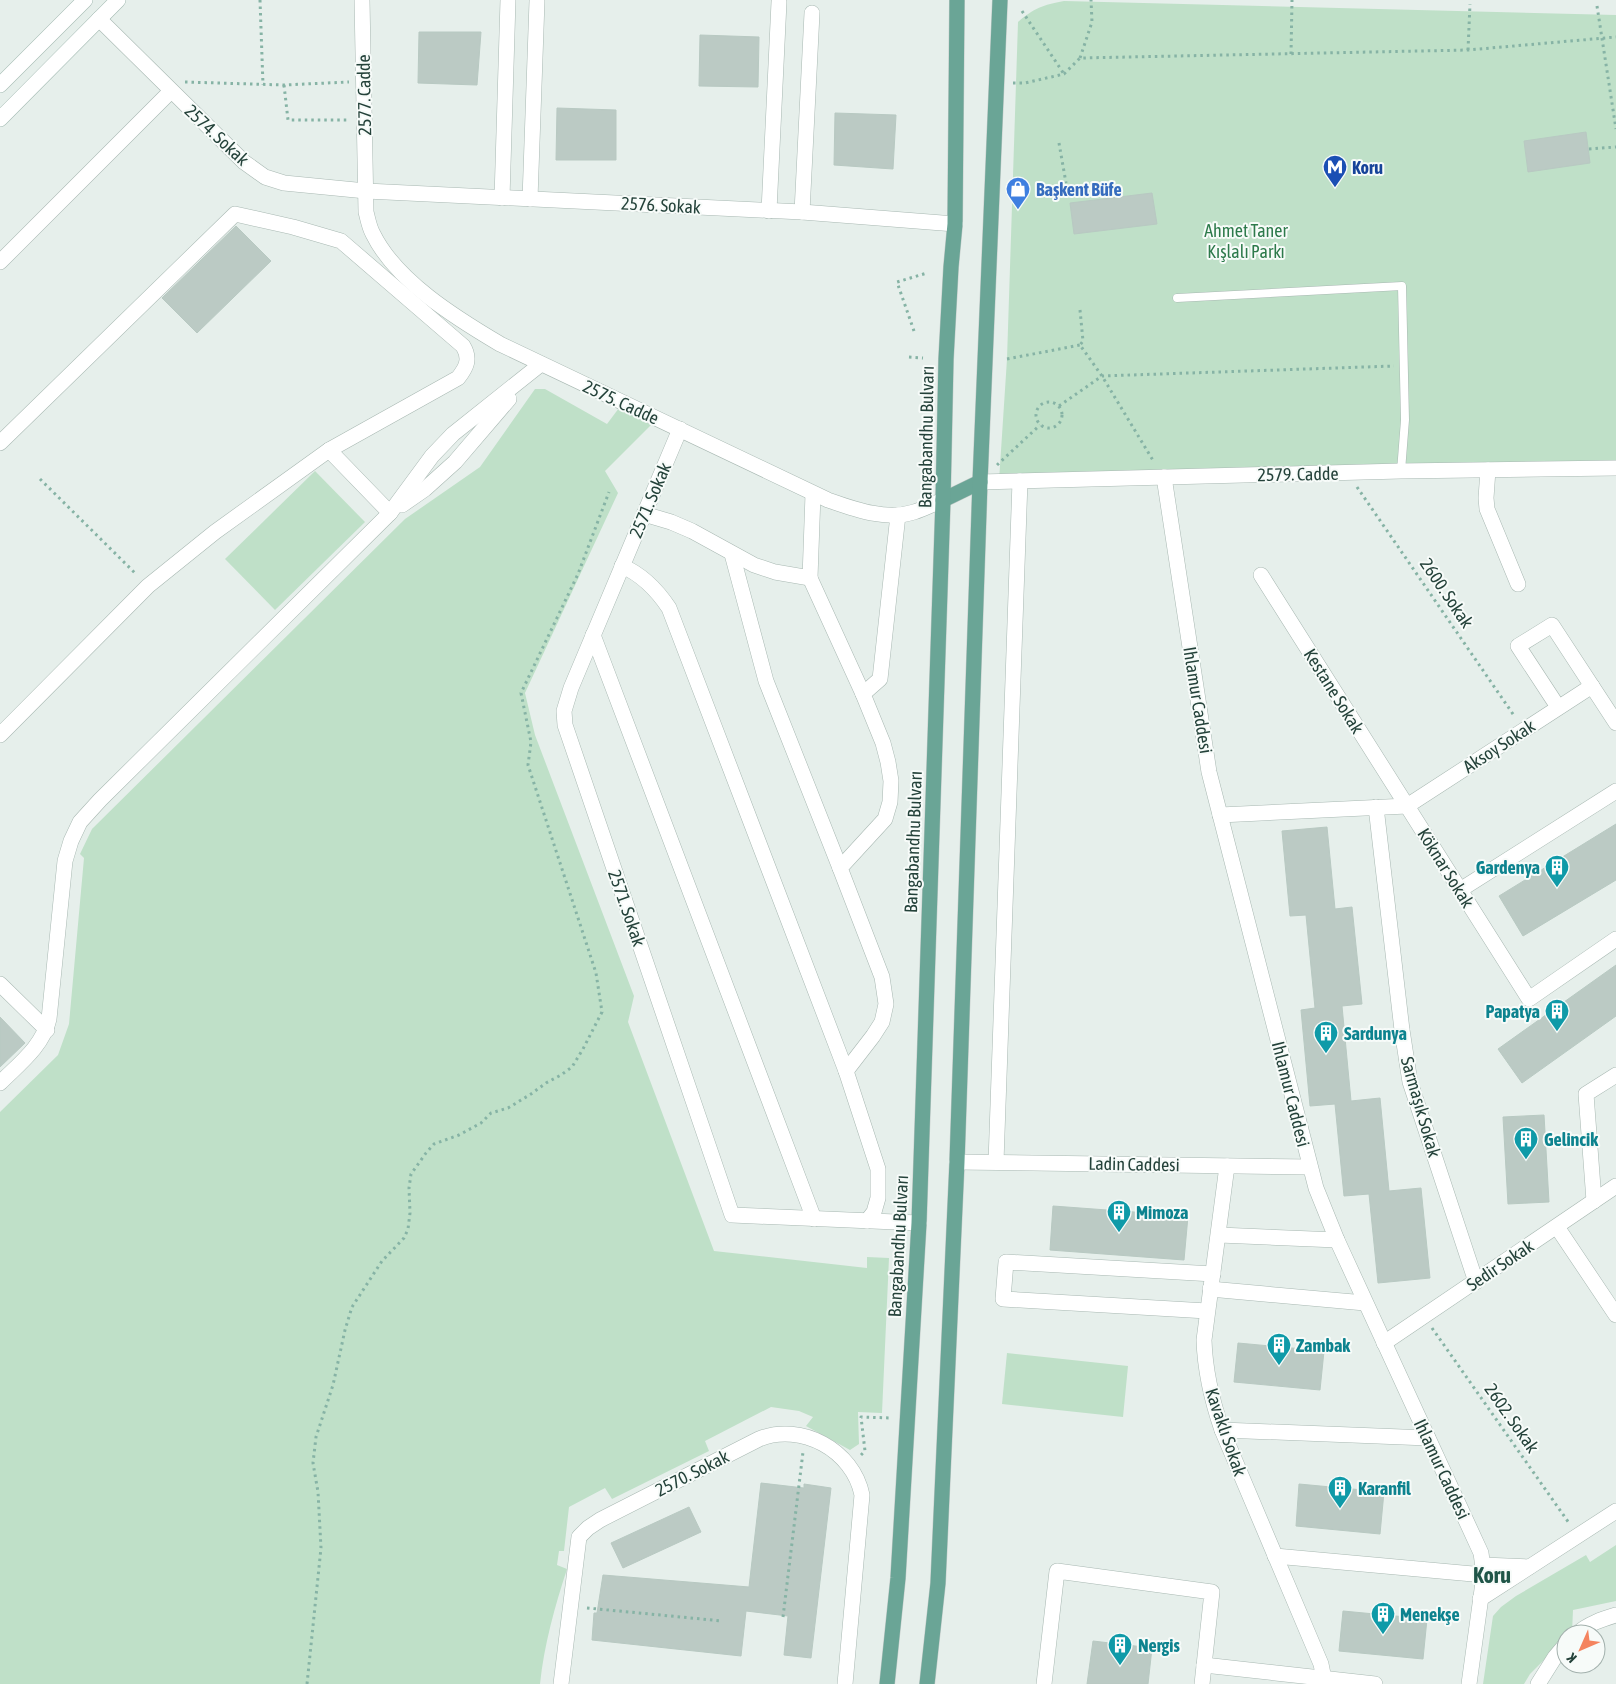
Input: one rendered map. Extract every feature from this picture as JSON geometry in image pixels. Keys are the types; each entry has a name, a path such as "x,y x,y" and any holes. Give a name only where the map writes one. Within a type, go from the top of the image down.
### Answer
{"main road":[{"name":"Bangabandhu Bulvarı","path":"887,1684 898,1578 919,1224 946,359 955,224 957,0"},
{"path":"927,1684 938,1583 957,1162 980,482 1000,0"},
{"path":"943,500 980,482"}],"street":[{"path":"0,85 85,0"},
{"path":"0,120 118,0"},
{"name":"2577. Cadde","path":"362,0 366,191"},
{"path":"502,198 508,0"},
{"path":"530,199 537,1"},
{"path":"769,211 779,2"},
{"path":"802,212 812,13"},
{"name":"2574. Sokak","path":"99,19 244,162 265,176 289,184 366,191"},
{"path":"0,262 166,86"},
{"name":"2576. Sokak","path":"366,191 802,212 955,224"},
{"name":"2575. Cadde","path":"366,191 366,212 372,233 394,265 408,280 484,335 813,494 868,513 898,515 912,513 943,500"},
{"path":"0,443 235,214 293,226 340,241 463,346 467,353 468,360 465,370 458,378 329,450 215,532 148,586 0,735"},
{"path":"0,1083 36,1047 47,1030 65,861 80,822 107,793 390,514 425,488 455,462 541,364"},
{"name":"2571. Sokak","path":"680,429 567,698 564,712 565,725 732,1215 919,1224"},
{"path":"329,450 390,514"},
{"name":"2579. Cadde","path":"980,482 1347,472 1616,468"},
{"path":"1488,470 1487,509 1518,584"},
{"name":"Ihlamur Caddesi","path":"1164,477 1205,749 1220,815 1310,1167 1323,1207 1337,1240 1481,1554 1483,1570 1469,1684"},
{"path":"996,1162 1020,481"},
{"path":"813,494 810,578 864,694 883,743 891,781 890,802 885,819 840,868"},
{"path":"644,514 692,531 754,565 775,572 810,578"},
{"path":"864,694 880,679 898,515"},
{"path":"732,554 766,681 882,977 886,1004 882,1022 846,1071"},
{"path":"622,566 640,575 647,581 669,608 846,1071 878,1170 878,1198 874,1212 867,1221"},
{"name":"Kestane Sokak","path":"1261,576 1407,806"},
{"path":"1558,707 1518,646 1552,625 1616,723"},
{"path":"593,635 814,1219"},
{"name":"Aksoy Sokak","path":"1407,806 1592,686"},
{"path":"1460,890 1616,790"},
{"path":"1220,815 1407,806"},
{"name":"Köknar Sokak","path":"1407,806 1529,999 1616,939"},
{"name":"Sarmaşık Sokak","path":"1376,807 1402,1030 1410,1082 1476,1282"},
{"path":"0,984 47,1030"},
{"path":"1594,1201 1586,1094 1616,1075"},
{"name":"Ladin Caddesi","path":"957,1162 1310,1167"},
{"name":"Kavaklı Sokak","path":"1227,1166 1204,1340 1204,1356 1211,1395 1222,1430 1321,1664 1325,1681"},
{"name":"Sedir Sokak","path":"1384,1343 1616,1186"},
{"path":"1557,1227 1614,1307"},
{"path":"1219,1234 1337,1240"},
{"path":"1207,1311 1003,1299 1006,1262 1212,1282 1365,1303"},
{"path":"1222,1430 1428,1438"},
{"name":"2570. Sokak","path":"562,1684 580,1537 588,1528 600,1520 759,1439 778,1433 804,1437 822,1443 833,1450 849,1466"},
{"path":"845,1684 862,1495 857,1479 849,1466"},
{"path":"1480,1599 1616,1511"},
{"path":"1274,1556 1483,1570 1500,1567 1529,1567"},
{"path":"1044,1684 1057,1571 1212,1592 1202,1684"},
{"path":"1593,1624 1616,1615"},
{"path":"1538,1684 1556,1656"},
{"path":"1204,1665 1325,1681 1375,1684"}],"lane":[{"path":"1177,298 1402,286 1405,420 1401,471"}],"path":[{"path":"260,0 263,85"},
{"path":"1010,82 1025,83 1064,74 1080,58 1092,22 1091,0"},
{"path":"1291,54 1292,0"},
{"path":"1468,50 1470,4"},
{"path":"1597,6 1616,129"},
{"path":"1022,11 1064,74"},
{"path":"1080,58 1468,50 1616,37"},
{"path":"166,86 364,82"},
{"path":"284,85 288,120 365,120"},
{"path":"1059,143 1066,183"},
{"path":"1588,149 1616,147"},
{"path":"914,331 897,282 927,274"},
{"path":"1007,359 1080,345 1083,341 1080,310"},
{"path":"1080,345 1102,376 1164,477"},
{"path":"909,358 923,358"},
{"path":"1059,406 1102,376 1404,365"},
{"path":"1050,402 1059,406 1062,418 1059,425 1047,429 1040,425 1037,421 1036,412 1041,404 1050,402"},
{"path":"997,465 1040,425"},
{"name":"2600. Sokak","path":"1347,472 1524,730"},
{"path":"40,479 148,586"},
{"path":"307,1684 321,1548 318,1492 313,1463 316,1437 333,1385 352,1307 382,1261 404,1238 408,1229 410,1213 409,1188 411,1174 426,1153 434,1144 459,1135 480,1123 491,1113 508,1108 572,1067 602,1012 596,973 528,765 531,742 521,693 578,574 609,492"},
{"name":"2602. Sokak","path":"1424,1316 1578,1536"},
{"path":"849,1466 865,1451 861,1416 907,1419"},
{"path":"783,1617 804,1437"},
{"path":"571,1606 722,1621"}],"green space":[{"name":"Ahmet Taner Kışlalı Parkı","path":"1064,1 1616,15 1616,468 999,481 1007,359 1018,22 1039,8"},
{"path":"535,389 545,389 607,424 619,408 651,425 605,471 618,493 525,693 535,735 634,996 628,1022 714,1251 867,1268 867,1257 889,1258 882,1413 858,1412 859,1444 850,1450 806,1426 813,1417 799,1411 771,1407 705,1441 709,1451 612,1499 605,1488 569,1507 564,1551 559,1551 557,1565 567,1569 550,1626 540,1684 0,1684 0,1112 58,1055 69,1024 84,858 80,854 92,829 405,519 480,467"},
{"path":"315,471 365,522 275,610 225,559"},
{"path":"1007,1353 1128,1366 1123,1417 1002,1404"},
{"path":"1616,1545 1616,1601 1573,1610 1572,1624 1556,1624 1556,1648 1530,1674 1524,1684 1483,1684 1493,1616 1501,1607 1516,1596 1586,1555 1590,1562"}],"building":[{"path":"419,32 481,32 477,85 418,83"},
{"path":"700,35 759,37 758,87 699,86"},
{"path":"557,108 616,110 616,160 556,160"},
{"path":"835,113 896,115 893,169 834,165"},
{"path":"1586,132 1590,163 1528,172 1524,141"},
{"path":"1152,193 1157,224 1074,234 1070,203"},
{"path":"236,226 271,261 197,333 162,298"},
{"name":"Gardenya","path":"1616,824 1616,880 1523,936 1499,896"},
{"name":"Sardunya","path":"1327,827 1335,909 1352,907 1362,1004 1342,1006 1351,1101 1380,1098 1389,1191 1421,1188 1430,1278 1378,1283 1369,1194 1344,1196 1335,1104 1310,1106 1301,1010 1315,1008 1306,915 1290,916 1282,831"},
{"name":"Papatya","path":"1616,965 1616,1016 1522,1083 1498,1049"},
{"path":"0,1017 25,1043 0,1067"},
{"name":"Gelincik","path":"1544,1115 1549,1202 1508,1204 1503,1117"},
{"name":"Mimoza","path":"1053,1206 1188,1216 1184,1260 1050,1250"},
{"name":"Zambak","path":"1238,1343 1324,1351 1320,1390 1234,1382"},
{"path":"761,1483 804,1488 804,1484 831,1488 811,1658 784,1655 788,1616 746,1611 741,1656 592,1640 594,1613 597,1613 603,1575 749,1587"},
{"name":"Karanfil","path":"1299,1484 1384,1492 1380,1534 1296,1526"},
{"path":"689,1507 701,1532 623,1568 611,1543"},
{"name":"Menekşe","path":"1343,1611 1427,1619 1423,1659 1339,1651"},
{"name":"Nergis","path":"1093,1641 1152,1648 1148,1684 1087,1684"}],"place":[{"name":"Koru","path":"1335,188"},
{"name":"Başkent Büfe","path":"1018,210"},
{"name":"Gardenya","path":"1557,888"},
{"name":"Papatya","path":"1557,1032"},
{"name":"Sardunya","path":"1326,1054"},
{"name":"Gelincik","path":"1526,1160"},
{"name":"Mimoza","path":"1119,1233"},
{"name":"Zambak","path":"1279,1366"},
{"name":"Karanfil","path":"1340,1509"},
{"name":"Menekşe","path":"1383,1635"},
{"name":"Nergis","path":"1120,1666"}],"district":[{"name":"Koru","path":"1492,1575"}]}
